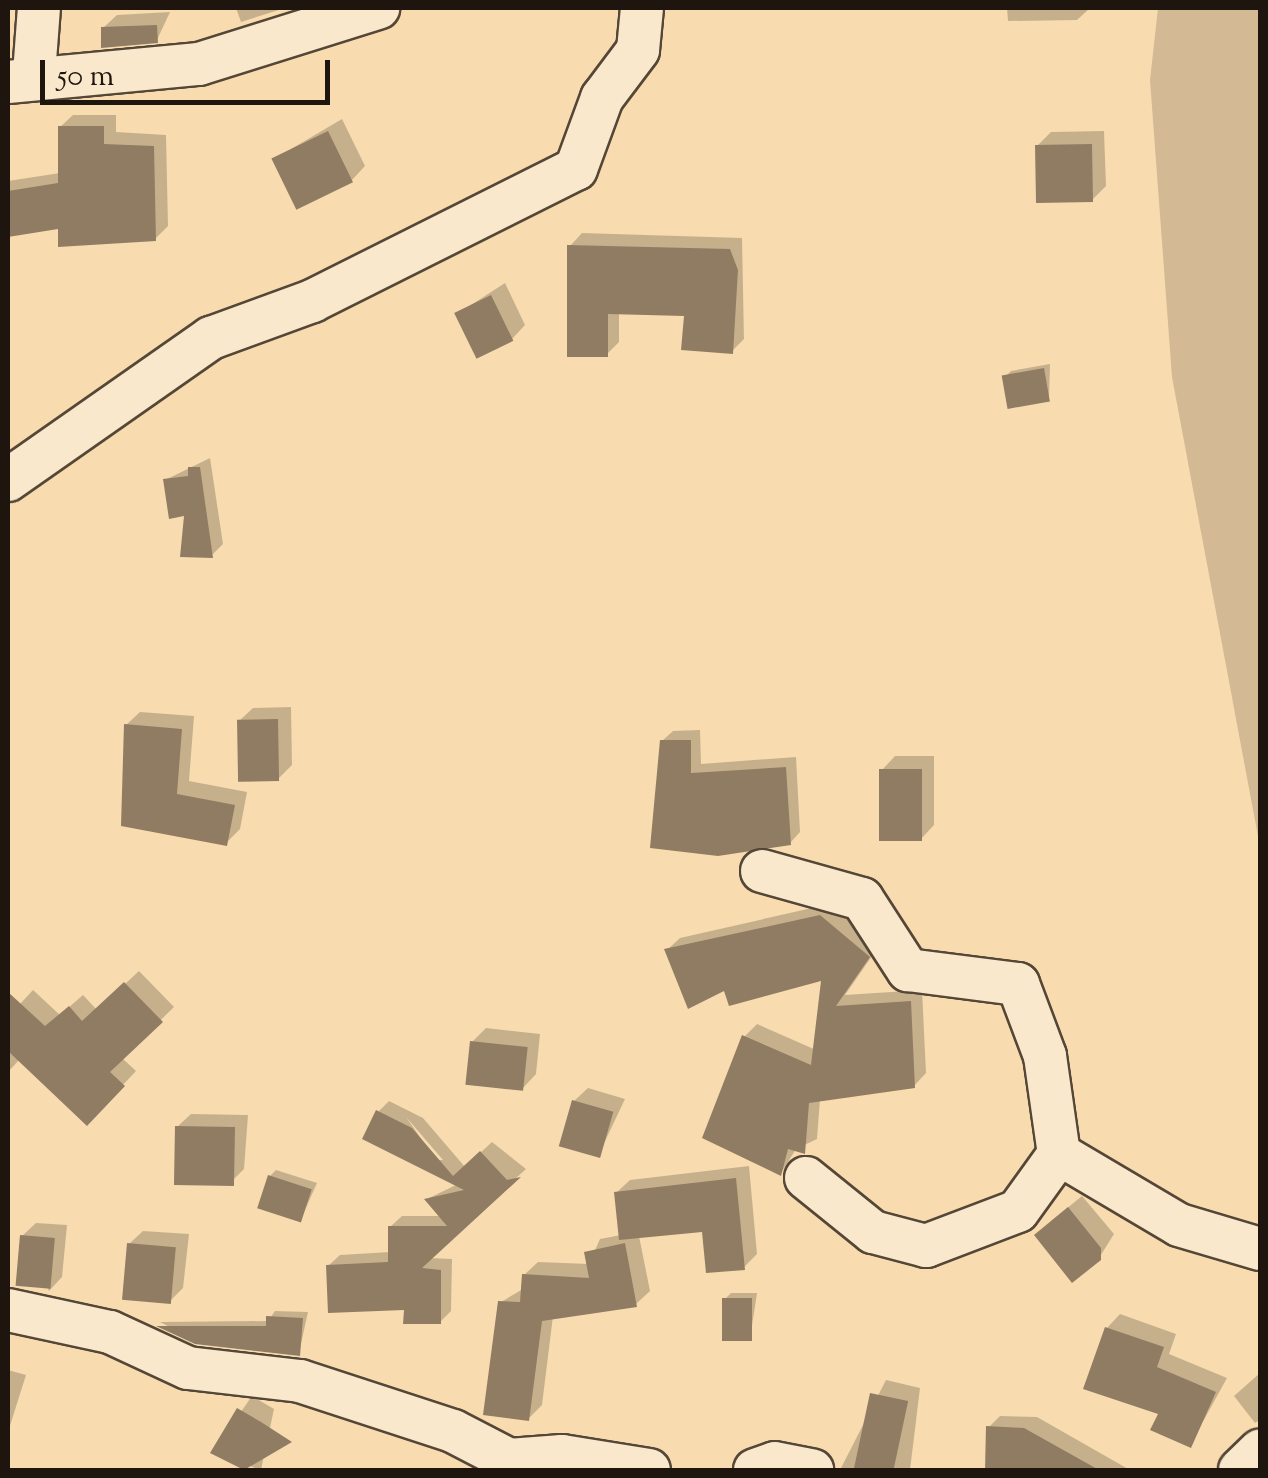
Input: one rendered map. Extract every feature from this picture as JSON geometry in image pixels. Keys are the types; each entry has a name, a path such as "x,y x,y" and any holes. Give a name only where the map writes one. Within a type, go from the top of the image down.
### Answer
{"street":[{"path":"40,8 21,78 199,64 368,9"},
{"path":"8,480 211,338 312,301 576,169 602,98 638,50 642,8"},
{"path":"762,871 862,899 908,970 1018,984 1045,1056 1059,1154 1018,1210 926,1246 874,1232 806,1178"},
{"path":"1059,1154 1180,1225 1260,1249"},
{"path":"8,1310 110,1332 188,1368 300,1381 509,1465 562,1456 650,1470"},
{"path":"1240,1470 1260,1451"},
{"path":"756,1470 775,1463 812,1470"}],"shaded area":[{"path":"1158,8 1260,8 1260,847 1172,377 1150,80"}],"building":[{"path":"157,25 158,43 101,48 101,27"},
{"path":"58,126 104,126 104,144 154,146 156,241 58,247 58,229 8,237 8,191 58,183"},
{"path":"328,131 353,182 296,210 271,159"},
{"path":"1092,144 1093,202 1036,203 1035,145"},
{"path":"567,245 730,249 738,270 733,354 681,350 684,316 608,314 608,357 567,357"},
{"path":"491,295 513,341 477,359 454,313"},
{"path":"1044,368 1050,401 1008,409 1002,375"},
{"path":"188,467 200,467 213,558 180,557 184,516 169,519 163,479 188,476"},
{"path":"278,719 279,781 238,782 237,720"},
{"path":"124,724 182,729 177,794 235,805 227,846 121,826"},
{"path":"660,740 691,740 691,773 786,767 791,845 718,856 650,848"},
{"path":"879,769 922,769 922,841 879,841"},
{"path":"820,915 870,957 836,1006 911,1001 915,1088 809,1103 805,1154 788,1149 781,1176 702,1138 742,1035 811,1065 821,981 729,1006 724,991 688,1009 664,949"},
{"path":"124,982 163,1022 110,1072 125,1086 87,1126 8,1051 8,992 45,1026 69,1006 82,1021"},
{"path":"470,1041 528,1047 523,1091 465,1085"},
{"path":"572,1100 613,1112 600,1158 559,1146"},
{"path":"376,1110 412,1128 453,1176 480,1151 507,1180 521,1177 422,1268 441,1270 441,1324 403,1324 404,1310 328,1313 326,1265 388,1262 388,1226 447,1226 424,1199 464,1190 362,1139"},
{"path":"175,1126 235,1127 234,1186 174,1185"},
{"path":"268,1175 312,1189 301,1223 257,1208"},
{"path":"736,1178 745,1270 706,1273 702,1232 619,1240 614,1192"},
{"path":"1068,1207 1101,1248 1101,1260 1072,1283 1034,1235"},
{"path":"20,1235 55,1238 50,1289 16,1286"},
{"path":"127,1243 176,1247 171,1304 122,1300"},
{"path":"625,1243 637,1307 542,1321 529,1421 483,1415 498,1301 520,1302 522,1274 589,1278 584,1252"},
{"path":"722,1298 752,1298 752,1341 722,1341"},
{"path":"266,1316 303,1318 300,1356 195,1344 156,1326 266,1326"},
{"path":"1105,1327 1164,1347 1157,1367 1216,1392 1191,1448 1150,1430 1158,1414 1083,1389"},
{"path":"870,1393 908,1401 894,1470 854,1470"},
{"path":"237,1408 292,1442 244,1470 210,1453"},
{"path":"986,1426 1024,1428 1099,1470 985,1470"}]}
